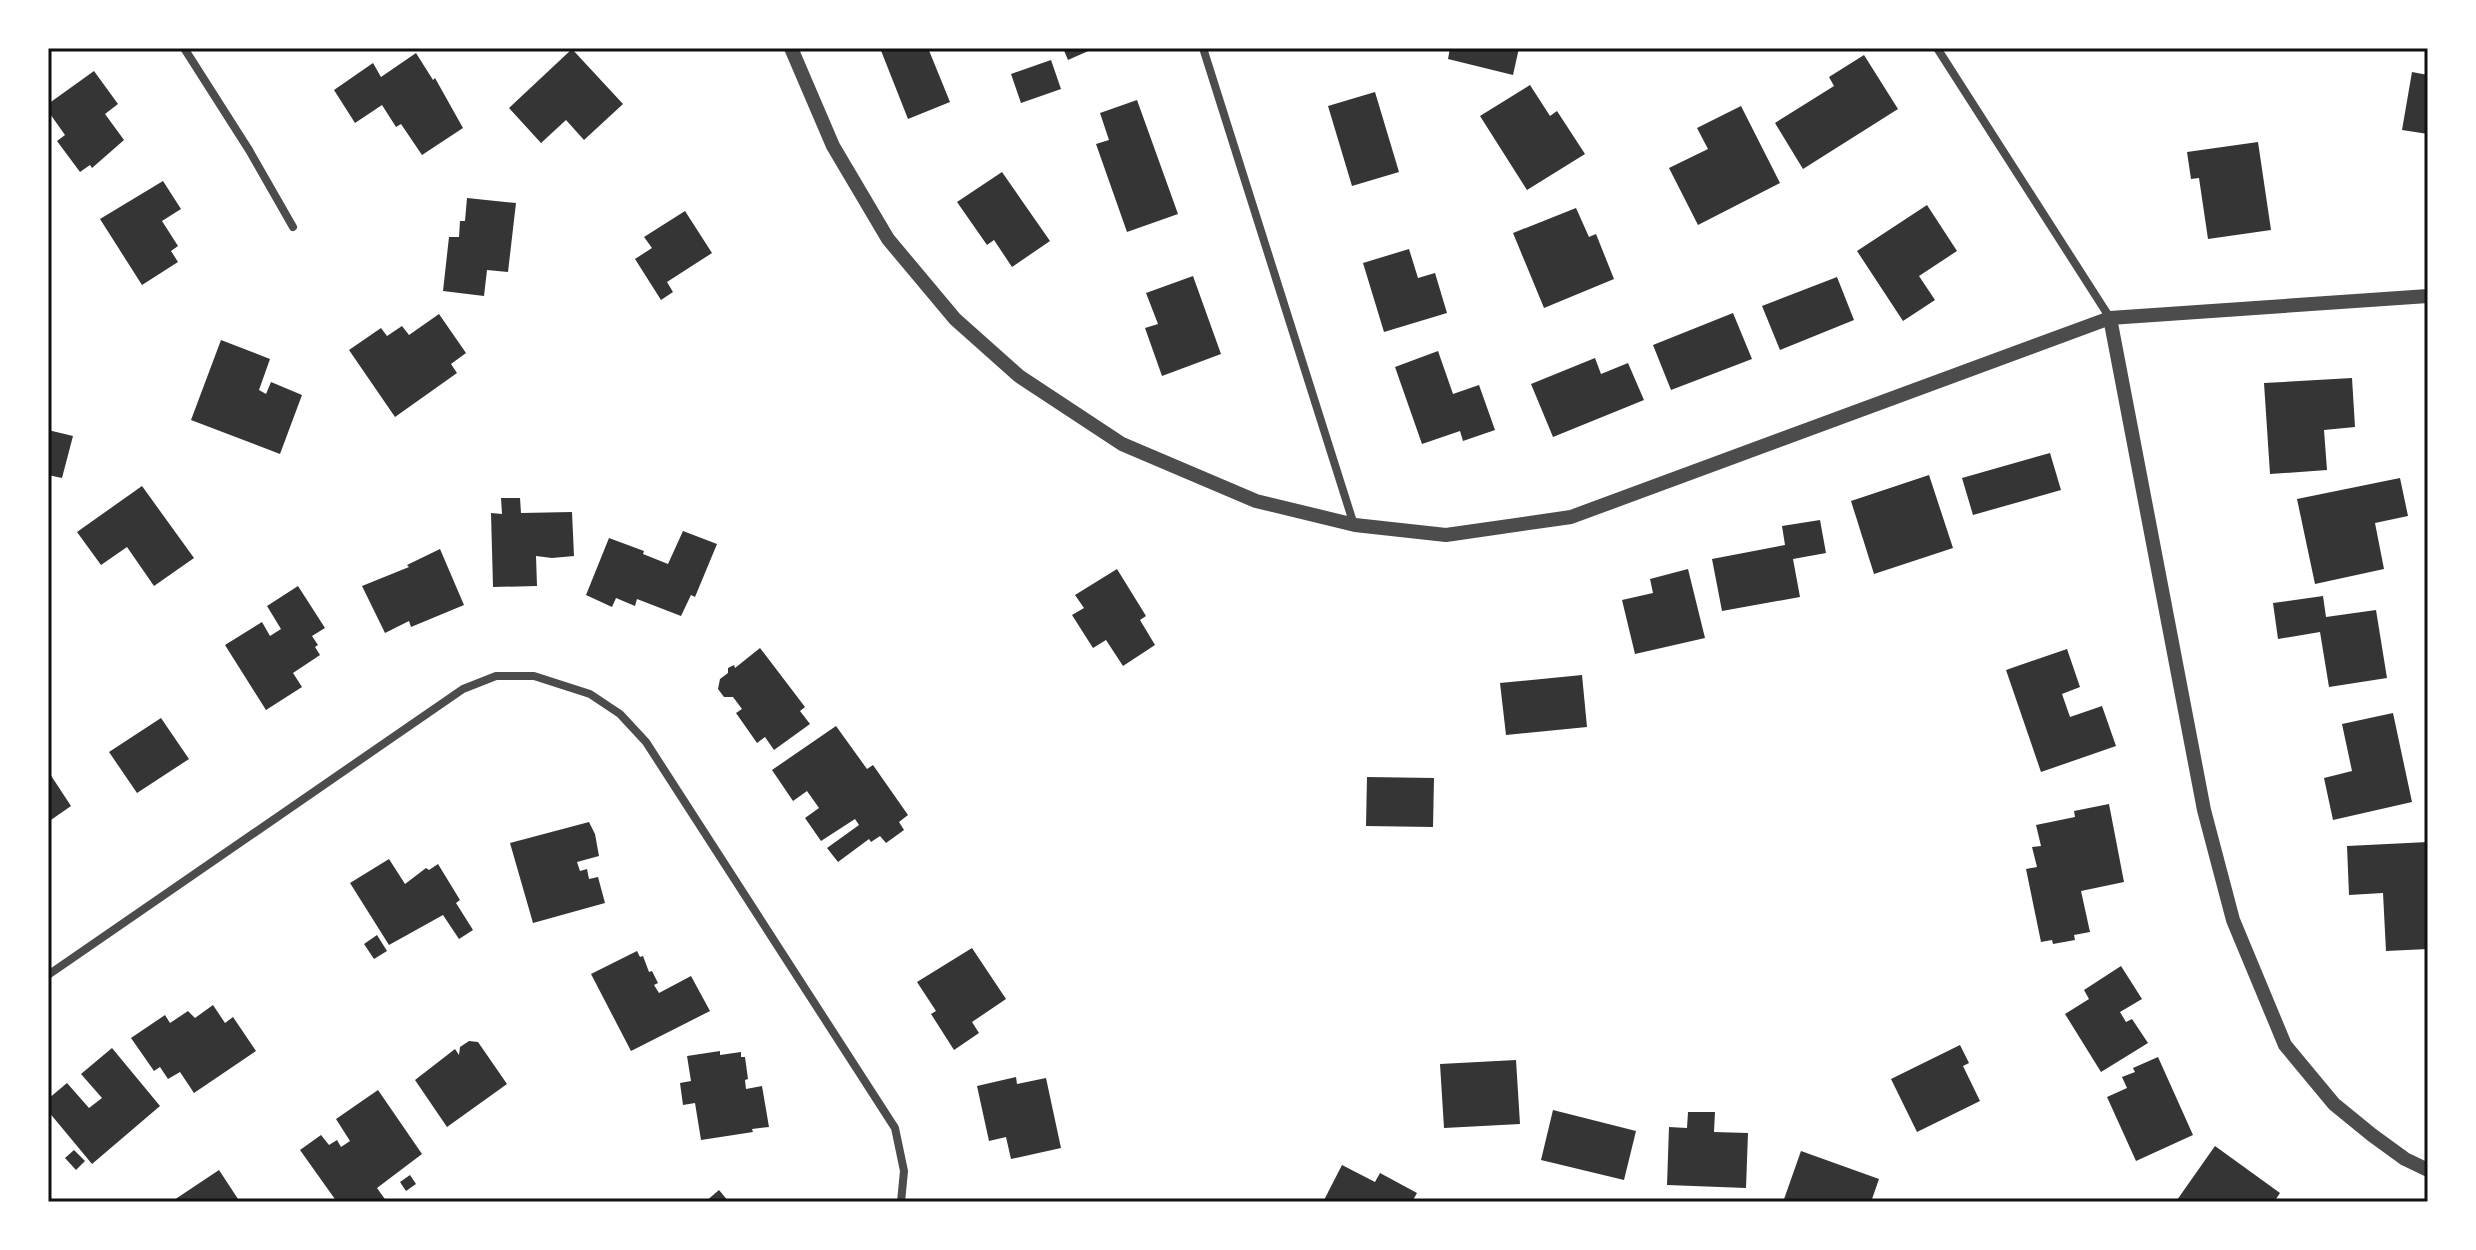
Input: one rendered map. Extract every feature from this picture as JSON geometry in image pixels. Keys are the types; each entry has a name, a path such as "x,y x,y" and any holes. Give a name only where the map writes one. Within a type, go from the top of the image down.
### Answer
{"street":[{"path":"184,48 249,150 293,227"},
{"path":"791,48 833,146 888,239 955,319 1019,376 1122,444 1256,501 1355,525 1446,535 1571,517 2110,318 2428,296"},
{"path":"1203,48 1355,525"},
{"path":"1937,48 2110,318 2204,810 2233,920 2285,1045 2334,1104 2405,1159 2428,1170"},
{"path":"48,975 463,689 496,676 534,676 590,694 620,714 646,742 895,1128 904,1171 901,1202"}],"building":[{"path":"880,48 928,48 950,102 908,119"},
{"path":"1063,48 1095,48 1068,60"},
{"path":"1450,48 1519,48 1513,75 1448,59"},
{"path":"572,49 623,104 584,140 566,120 541,143 509,108"},
{"path":"416,53 433,80 435,78 463,128 422,155 401,124 396,127 382,105 355,123 334,90 373,63 381,77"},
{"path":"1864,55 1898,109 1803,169 1775,123 1834,86 1829,77"},
{"path":"1051,60 1061,89 1021,103 1011,74"},
{"path":"94,71 118,104 105,114 124,140 92,168 90,165 80,172 57,141 65,135 48,111 48,104"},
{"path":"2412,72 2428,75 2428,134 2402,130"},
{"path":"1530,85 1550,116 1557,111 1585,154 1527,190 1480,116"},
{"path":"1375,92 1399,172 1352,186 1328,106"},
{"path":"1137,100 1178,214 1127,232 1096,144 1109,140 1100,113"},
{"path":"1741,106 1780,183 1698,225 1669,168 1708,149 1697,128"},
{"path":"2258,142 2271,230 2208,239 2199,178 2191,179 2187,152"},
{"path":"1002,172 1050,241 1012,267 994,240 987,245 957,202"},
{"path":"163,181 181,209 162,221 178,246 171,251 178,262 142,285 100,219"},
{"path":"467,198 516,203 508,272 487,270 484,296 443,291 449,237 459,237 460,221 465,221"},
{"path":"1927,205 1957,251 1919,276 1935,300 1903,321 1857,251"},
{"path":"1576,208 1589,237 1596,234 1614,279 1544,308 1513,233"},
{"path":"685,211 712,253 667,282 673,292 661,300 635,259 652,248 644,237"},
{"path":"1409,249 1418,278 1435,273 1447,313 1384,332 1363,263"},
{"path":"1193,276 1221,354 1162,376 1145,328 1158,324 1146,293"},
{"path":"1837,277 1854,320 1780,350 1762,306"},
{"path":"1733,313 1752,359 1671,390 1653,345"},
{"path":"439,314 466,353 451,364 457,373 395,417 349,350 381,328 387,336 402,326 409,335"},
{"path":"221,340 270,359 259,390 266,394 271,382 302,395 280,454 191,420"},
{"path":"1438,351 1453,394 1479,385 1495,430 1463,441 1460,431 1422,444 1395,367"},
{"path":"1595,358 1601,374 1628,363 1644,400 1553,437 1531,384"},
{"path":"2352,378 2355,427 2324,430 2327,470 2270,474 2264,383"},
{"path":"48,430 73,436 62,478 48,475"},
{"path":"2050,453 2061,490 1973,515 1962,478"},
{"path":"1929,475 1953,548 1874,574 1851,501"},
{"path":"2400,478 2408,516 2375,523 2384,569 2315,584 2297,499"},
{"path":"142,486 194,558 154,586 127,547 101,565 77,532"},
{"path":"501,498 520,498 521,513 572,512 574,556 536,556 537,586 493,587 491,513 502,514"},
{"path":"1820,520 1826,553 1793,559 1800,597 1722,611 1712,559 1785,545 1782,526"},
{"path":"683,531 717,544 695,597 691,595 681,616 637,599 635,606 616,598 612,607 586,595 609,538 668,564"},
{"path":"440,549 464,605 411,627 409,621 385,633 362,586 409,567 407,565"},
{"path":"1117,569 1146,616 1140,620 1155,645 1123,666 1106,640 1093,648 1072,615 1084,608 1075,595"},
{"path":"1688,569 1705,638 1635,654 1622,600 1653,593 1650,579"},
{"path":"298,586 325,628 312,636 320,655 293,673 302,687 266,710 225,645 262,622 270,636 281,629 267,606"},
{"path":"2323,596 2326,617 2376,610 2387,678 2329,687 2320,632 2278,639 2273,603"},
{"path":"760,648 805,707 800,711 810,724 774,750 765,737 757,743 736,713 742,709 733,697 724,697 718,689 720,679 728,673 728,668 734,665 735,668"},
{"path":"2067,649 2080,687 2062,694 2070,717 2102,706 2116,746 2041,772 2006,670"},
{"path":"1582,675 1587,727 1506,735 1500,683"},
{"path":"2393,713 2412,802 2333,820 2324,778 2352,771 2342,724"},
{"path":"161,718 189,759 137,793 109,752"},
{"path":"836,726 867,769 873,765 908,815 899,822 904,830 886,843 880,836 871,842 869,839 838,862 827,848 859,825 855,819 821,841 805,818 819,808 807,791 793,801 772,770"},
{"path":"48,771 71,806 48,822"},
{"path":"1367,777 1434,778 1433,827 1366,826"},
{"path":"2109,804 2124,882 2081,891 2090,932 2074,935 2075,940 2053,944 2052,940 2041,942 2026,869 2037,867 2032,847 2041,846 2036,825 2075,817 2074,811"},
{"path":"589,822 599,856 577,862 580,871 587,869 589,879 598,877 605,903 533,923 510,843"},
{"path":"2428,842 2428,949 2386,951 2383,893 2349,895 2347,846"},
{"path":"389,859 405,884 426,868 429,870 438,864 460,900 456,903 473,930 459,939 443,915 389,945 350,883"},
{"path":"377,935 387,951 374,959 364,944"},
{"path":"972,948 1006,999 972,1022 979,1033 954,1050 931,1014 936,1011 917,982"},
{"path":"637,951 640,957 643,956 649,972 652,971 659,993 691,976 710,1011 631,1051 591,974"},
{"path":"2121,966 2142,999 2120,1012 2126,1022 2132,1019 2148,1043 2101,1072 2065,1014 2089,999 2084,990"},
{"path":"213,1005 225,1023 233,1017 256,1051 194,1093 180,1072 168,1079 160,1067 154,1071 131,1038 165,1015 170,1023 188,1011 195,1018"},
{"path":"469,1041 478,1042 507,1084 447,1127 415,1080 455,1049 459,1055 460,1047"},
{"path":"1960,1045 1969,1063 1963,1066 1980,1101 1917,1132 1891,1079"},
{"path":"112,1048 160,1106 92,1164 48,1111 48,1099 67,1083 89,1108 102,1098 81,1074"},
{"path":"720,1051 720,1055 741,1052 741,1057 745,1057 746,1089 762,1086 769,1127 701,1140 695,1103 683,1105 680,1083 691,1081 687,1056"},
{"path":"2158,1057 2193,1135 2136,1161 2107,1097 2127,1088 2122,1077 2135,1072 2133,1068"},
{"path":"1516,1060 1520,1124 1444,1128 1440,1064"},
{"path":"1016,1077 1017,1084 1046,1078 1061,1148 1011,1159 1006,1137 989,1141 977,1086"},
{"path":"378,1090 422,1154 377,1188 387,1202 337,1202 300,1150 321,1135 329,1145 337,1140 341,1147 350,1141 336,1119"},
{"path":"1553,1110 1636,1131 1624,1180 1541,1160"},
{"path":"1688,1112 1715,1112 1714,1132 1748,1133 1746,1188 1667,1185 1669,1127 1687,1128"},
{"path":"2215,1146 2280,1193 2274,1202 2177,1200"},
{"path":"74,1150 85,1161 76,1170 65,1158"},
{"path":"1801,1151 1879,1179 1871,1202 1783,1202"},
{"path":"1342,1165 1375,1182 1380,1173 1417,1193 1412,1202 1323,1202"},
{"path":"219,1170 240,1202 171,1202"},
{"path":"410,1175 416,1184 406,1191 400,1182"},
{"path":"719,1190 729,1202 705,1202"}]}
